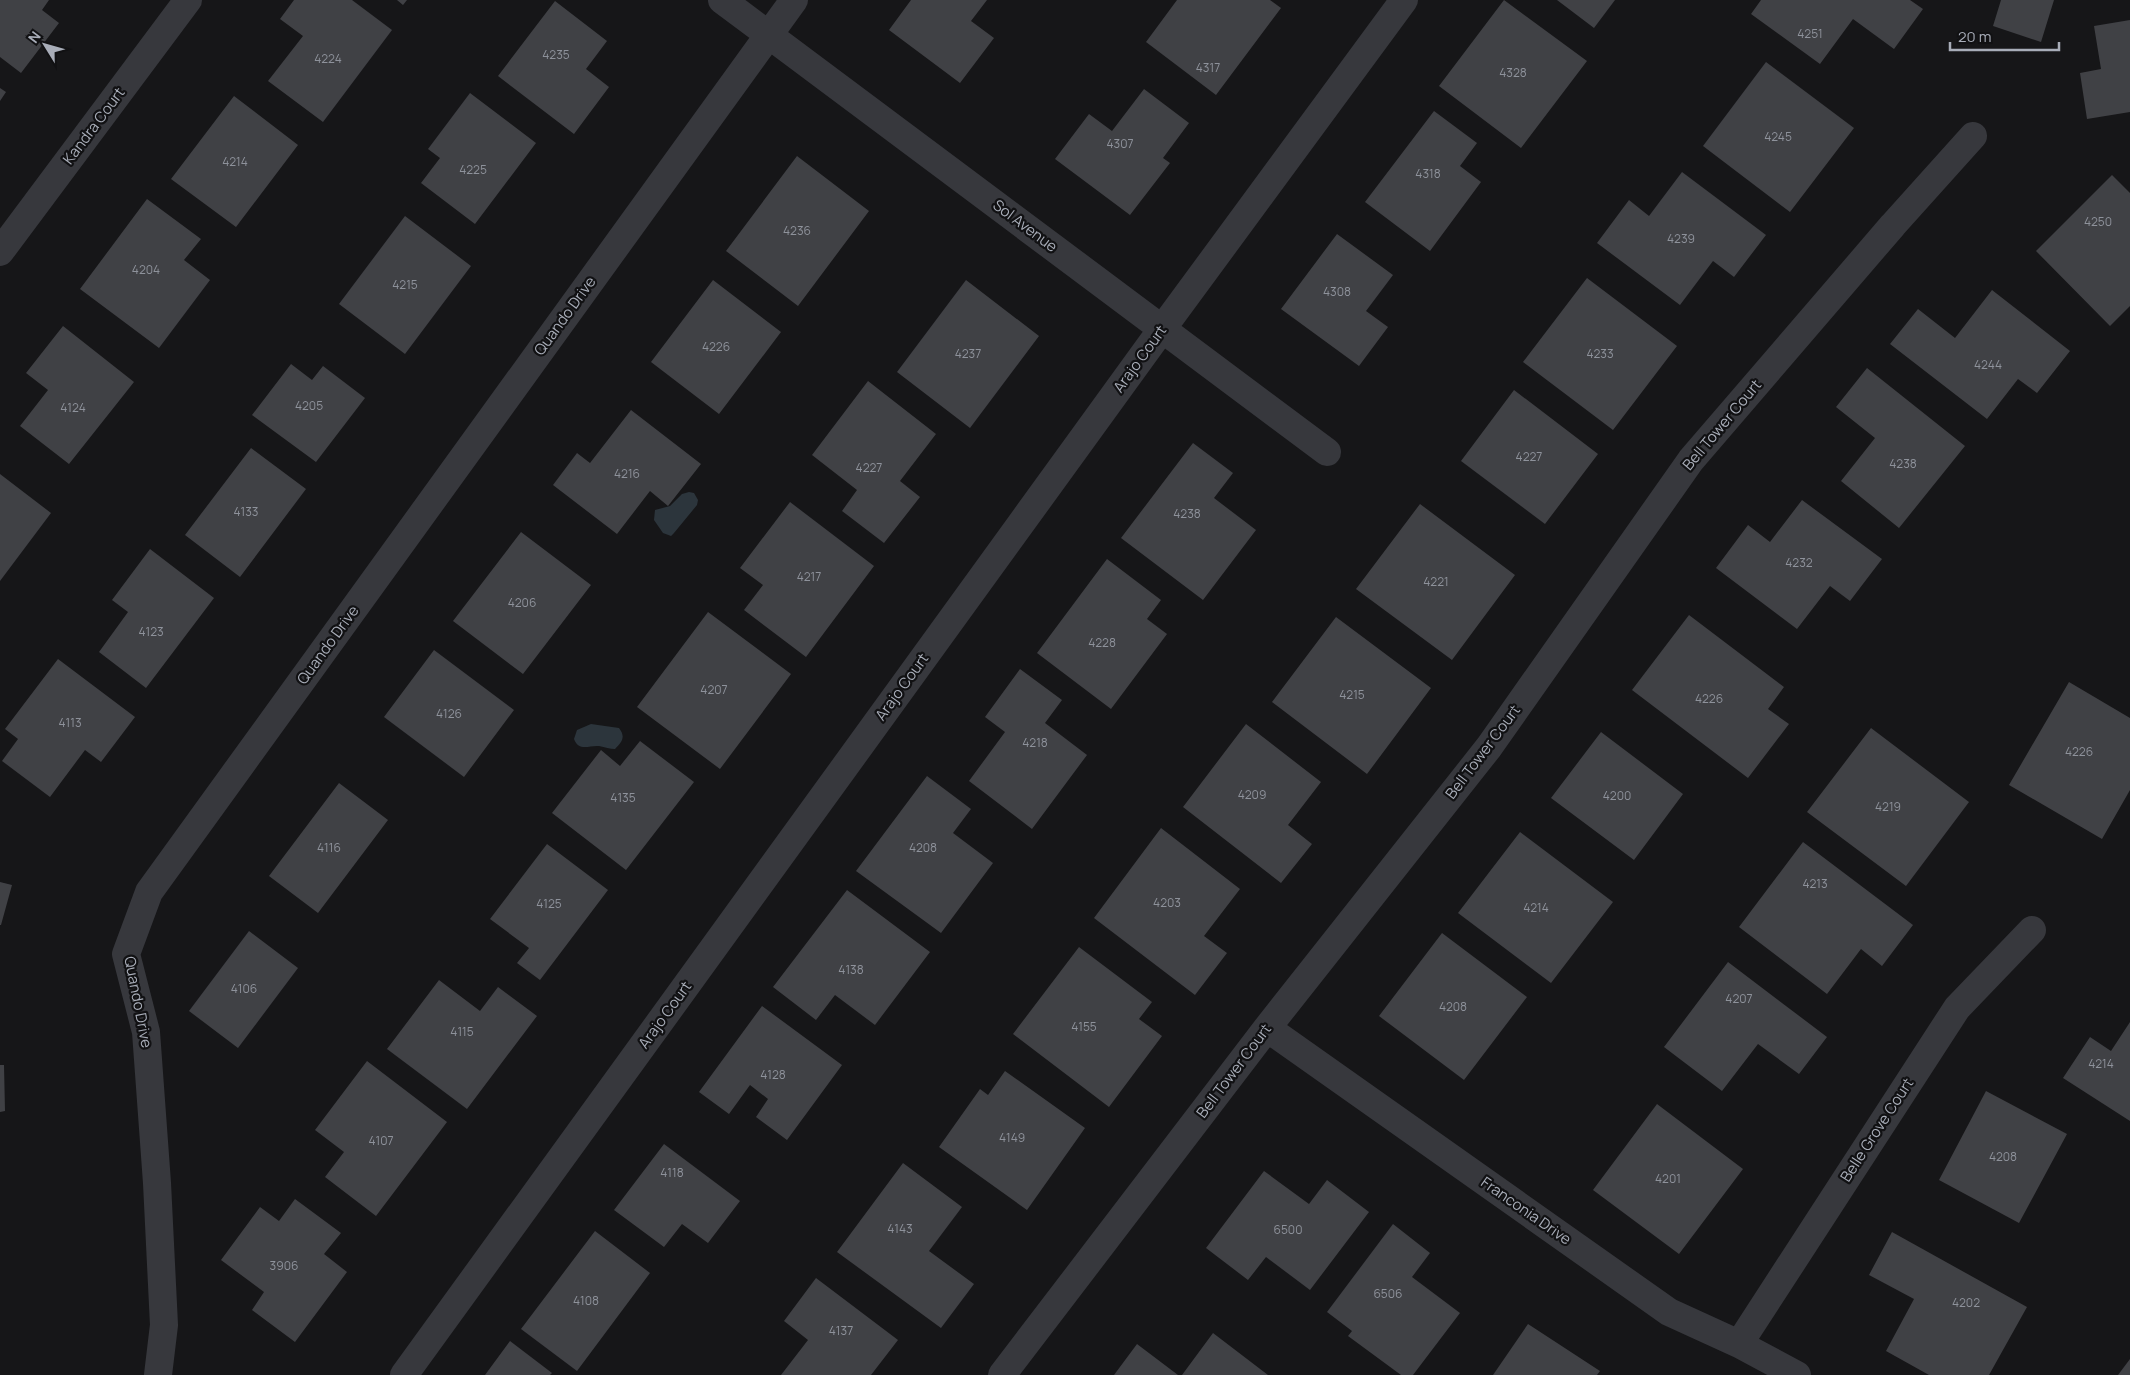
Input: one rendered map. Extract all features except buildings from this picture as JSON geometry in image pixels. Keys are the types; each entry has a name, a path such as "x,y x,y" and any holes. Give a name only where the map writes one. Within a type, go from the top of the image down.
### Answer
{"street":[{"name":"Kandra Court","path":"0,252 188,0"},
{"name":"Sol Avenue","path":"722,0 1327,452"},
{"name":"Quando Drive","path":"158,1375 164,1325 157,1183 146,1032 126,954 149,892 794,0"},
{"name":"Arajo Court","path":"404,1375 1162,329 1404,0"},
{"name":"Bell Tower Court","path":"1002,1375 1267,1028 1489,747 1691,460 1893,225 1973,136"},
{"name":"Belle Grove Court","path":"1738,1344 1957,1008 2032,930"},
{"name":"Franconia Drive","path":"1267,1028 1669,1312 1738,1344 1797,1375"}],"shaded area":[{"path":"694,493 698,500 697,505 671,536 663,533 654,520 655,510 670,506 682,494"},
{"path":"591,724 619,728 623,737 621,742 615,749 599,746 581,747 574,739 577,730"}]}
